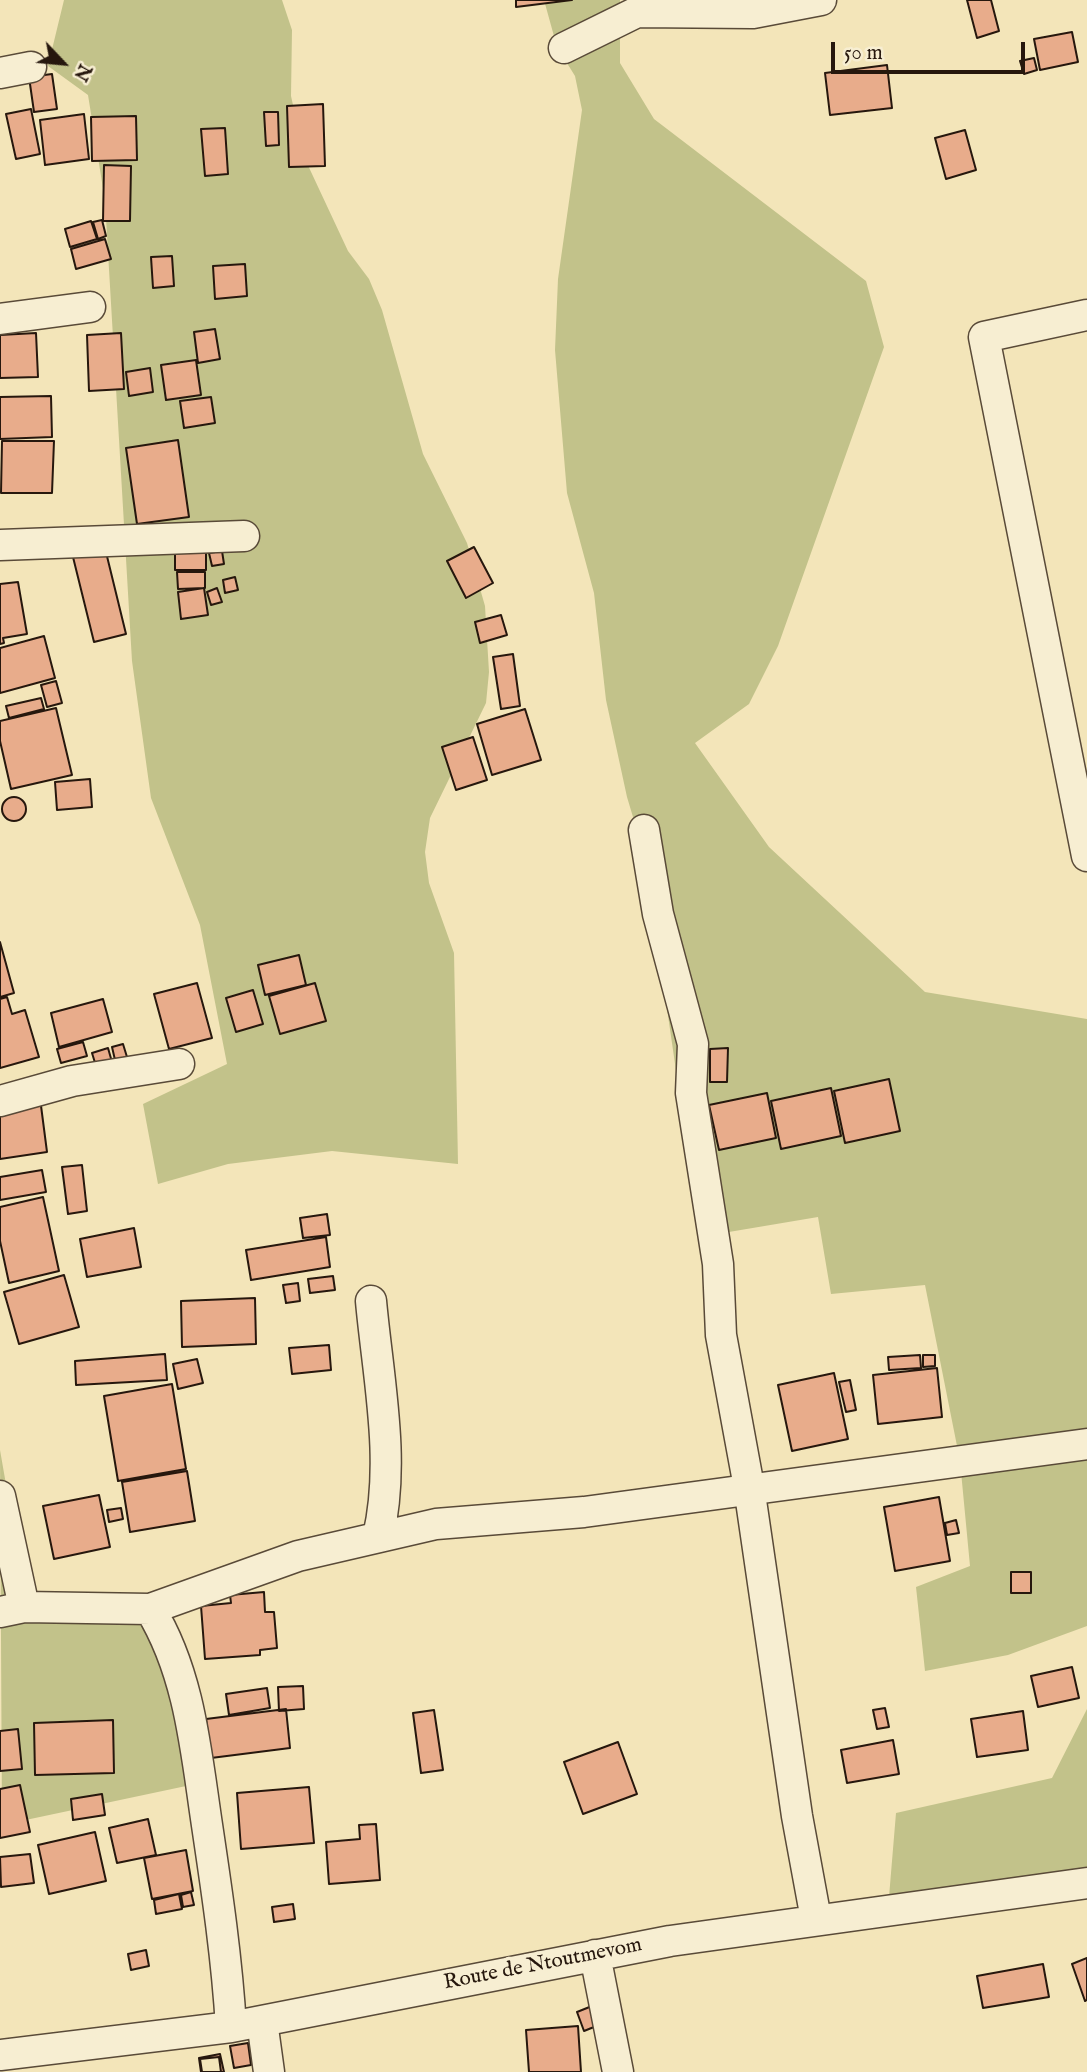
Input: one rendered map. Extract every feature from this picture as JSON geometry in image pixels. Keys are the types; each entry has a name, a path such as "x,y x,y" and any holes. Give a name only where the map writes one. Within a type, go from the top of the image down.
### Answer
{"street":[{"path":"564,48 637,12 753,13 821,0"},
{"path":"0,72 31,67"},
{"path":"0,319 90,307"},
{"path":"1087,315 984,337 1087,856"},
{"path":"0,545 244,536"},
{"path":"644,830 658,914 693,1044 691,1093 718,1264 721,1335 749,1487 797,1816 816,1920"},
{"path":"0,1101 72,1082 179,1064"},
{"path":"371,1301 386,1475 385,1507 378,1537"},
{"path":"0,1496 12,1609 150,1609 298,1556 436,1524 584,1511 1087,1444"},
{"path":"150,1609 165,1638 190,1710 218,1901 231,2027"},
{"name":"Route de Ntoutmevom","path":"14,2060 231,2027 595,1955 816,1920 1087,1882"},
{"path":"595,1955 618,2072"},
{"path":"262,2021 268,2062 294,2072"}],"green space":[{"path":"64,0 282,0 292,30 291,96 305,159 348,251 369,279 382,310 423,454 467,543 485,606 489,672 486,703 430,818 425,852 429,883 454,953 458,1164 332,1151 228,1164 158,1184 143,1104 227,1064 200,925 151,798 132,661 105,201 88,95 48,66"},
{"path":"544,0 620,0 620,63 654,119 866,281 884,347 778,646 749,704 695,743 769,847 925,992 1087,1019 1087,1626 1008,1655 925,1671 916,1587 970,1566 960,1461 925,1285 831,1294 818,1217 705,1236 682,1112 645,857 627,797 606,700 594,593 567,493 555,350 558,279 582,110 575,76 557,47"},
{"path":"0,1450 27,1605 115,1604 158,1629 205,1782 2,1825"},
{"path":"1087,1709 1087,1887 887,1921 896,1813 1052,1778"}],"building":[{"path":"516,0 572,0 516,7"},
{"path":"967,0 991,0 999,31 977,38"},
{"path":"1072,32 1078,62 1040,70 1034,39"},
{"path":"1034,58 1037,70 1024,74 1020,61"},
{"path":"887,65 892,108 830,115 825,73"},
{"path":"52,74 57,109 34,112 29,77"},
{"path":"323,104 325,166 289,167 287,106"},
{"path":"31,109 40,154 16,159 6,114"},
{"path":"264,112 278,112 279,145 266,146"},
{"path":"84,114 89,159 45,165 40,120"},
{"path":"136,116 137,160 92,161 91,117"},
{"path":"225,128 228,174 205,176 201,129"},
{"path":"965,130 976,170 946,179 935,138"},
{"path":"104,165 131,166 130,221 103,221"},
{"path":"102,220 106,236 98,239 93,222"},
{"path":"91,221 97,239 70,247 65,229"},
{"path":"105,239 111,259 76,269 71,249"},
{"path":"172,256 174,286 153,288 151,257"},
{"path":"245,264 247,296 215,299 213,266"},
{"path":"215,329 220,359 198,363 194,332"},
{"path":"36,333 38,377 0,378 0,335"},
{"path":"121,333 124,389 89,391 87,335"},
{"path":"196,360 201,395 166,400 161,365"},
{"path":"150,368 153,392 129,396 126,372"},
{"path":"51,396 52,437 0,439 0,397"},
{"path":"211,397 215,423 184,428 180,401"},
{"path":"178,440 189,517 137,524 126,448"},
{"path":"2,441 54,441 52,493 1,493"},
{"path":"175,542 206,542 206,570 175,570"},
{"path":"104,544 126,634 94,642 72,553"},
{"path":"474,547 493,583 466,598 447,561"},
{"path":"222,551 224,564 212,566 209,553"},
{"path":"177,572 205,572 205,588 178,589"},
{"path":"235,577 238,590 225,593 223,580"},
{"path":"18,582 27,634 3,638 4,643 0,644 0,584"},
{"path":"204,588 208,615 181,619 178,592"},
{"path":"217,588 222,602 211,605 207,592"},
{"path":"501,615 507,635 480,643 475,622"},
{"path":"44,636 55,678 0,693 0,648"},
{"path":"513,654 520,706 501,709 493,657"},
{"path":"56,681 62,703 47,707 41,685"},
{"path":"41,698 44,709 9,718 6,706"},
{"path":"56,708 72,775 11,789 0,741 0,721"},
{"path":"525,709 541,760 492,775 477,724"},
{"path":"473,737 487,780 456,790 442,747"},
{"path":"90,779 92,807 57,810 55,782"},
{"path":"14,797 25,804 26,809 19,820 14,821 3,814 2,809 9,798"},
{"path":"0,942 14,993 0,997"},
{"path":"299,955 306,985 265,995 258,965"},
{"path":"197,983 212,1038 169,1049 154,994"},
{"path":"315,983 326,1021 280,1034 269,996"},
{"path":"253,990 263,1024 236,1032 226,998"},
{"path":"7,997 12,1014 25,1010 39,1057 0,1068 0,999"},
{"path":"103,999 112,1032 59,1047 51,1013"},
{"path":"83,1042 87,1056 61,1063 57,1049"},
{"path":"123,1044 127,1057 115,1060 112,1047"},
{"path":"108,1048 112,1062 96,1066 92,1053"},
{"path":"728,1048 727,1082 710,1082 710,1049"},
{"path":"889,1079 900,1131 845,1143 834,1091"},
{"path":"831,1088 841,1136 781,1149 771,1101"},
{"path":"767,1093 776,1138 719,1150 709,1105"},
{"path":"40,1098 47,1152 0,1159 0,1104"},
{"path":"82,1165 87,1211 68,1214 62,1167"},
{"path":"42,1170 46,1192 0,1200 0,1177"},
{"path":"43,1197 59,1271 9,1283 0,1241 0,1207"},
{"path":"327,1214 330,1235 303,1238 300,1218"},
{"path":"134,1228 141,1267 87,1277 80,1239"},
{"path":"326,1237 330,1267 251,1280 246,1250"},
{"path":"64,1275 79,1327 19,1344 4,1292"},
{"path":"333,1276 335,1290 310,1293 308,1279"},
{"path":"298,1283 300,1301 286,1303 283,1285"},
{"path":"255,1298 256,1344 182,1347 181,1301"},
{"path":"329,1345 331,1370 292,1374 289,1348"},
{"path":"165,1354 167,1380 76,1385 75,1361"},
{"path":"920,1355 921,1368 889,1370 888,1357"},
{"path":"923,1355 935,1355 935,1366 923,1367"},
{"path":"197,1359 203,1383 178,1389 173,1364"},
{"path":"937,1368 942,1417 878,1424 873,1375"},
{"path":"834,1373 848,1439 792,1451 778,1385"},
{"path":"850,1380 856,1410 846,1412 839,1382"},
{"path":"172,1384 186,1469 118,1481 104,1396"},
{"path":"187,1471 195,1521 130,1532 122,1482"},
{"path":"99,1495 110,1547 54,1559 43,1506"},
{"path":"939,1497 950,1561 895,1571 884,1507"},
{"path":"121,1508 123,1519 109,1522 107,1510"},
{"path":"956,1520 959,1533 947,1535 945,1523"},
{"path":"1011,1572 1031,1572 1031,1593 1011,1593"},
{"path":"264,1592 265,1612 274,1612 277,1648 260,1650 260,1655 205,1659 201,1606 231,1603 230,1595"},
{"path":"1072,1667 1079,1698 1038,1707 1031,1676"},
{"path":"303,1686 304,1709 279,1711 278,1687"},
{"path":"267,1688 270,1708 229,1715 226,1694"},
{"path":"885,1708 889,1727 877,1729 873,1710"},
{"path":"286,1709 290,1748 211,1758 206,1719"},
{"path":"434,1710 443,1770 421,1773 413,1713"},
{"path":"1023,1711 1028,1750 977,1757 971,1719"},
{"path":"113,1720 114,1773 35,1775 34,1723"},
{"path":"18,1729 22,1769 0,1771 0,1731"},
{"path":"893,1740 899,1774 847,1783 841,1750"},
{"path":"618,1742 637,1794 583,1814 564,1762"},
{"path":"20,1785 30,1832 0,1838 0,1789"},
{"path":"309,1787 314,1843 241,1849 237,1793"},
{"path":"102,1794 105,1815 73,1820 71,1799"},
{"path":"148,1819 156,1855 117,1863 109,1828"},
{"path":"376,1824 380,1880 329,1884 326,1842 360,1839 359,1825"},
{"path":"95,1832 106,1881 49,1894 38,1845"},
{"path":"186,1850 193,1891 152,1899 144,1858"},
{"path":"30,1854 34,1883 1,1887 0,1857"},
{"path":"191,1892 194,1905 183,1907 181,1895"},
{"path":"179,1894 182,1909 156,1914 154,1900"},
{"path":"293,1904 295,1919 274,1922 272,1907"},
{"path":"146,1950 149,1966 131,1970 128,1954"},
{"path":"1087,1958 1087,2000 1085,2001 1072,1964"},
{"path":"1043,1964 1049,1997 983,2008 977,1976"},
{"path":"592,2006 599,2025 584,2031 577,2012"},
{"path":"578,2026 581,2072 529,2072 526,2030"},
{"path":"248,2043 251,2065 234,2068 230,2046"},
{"path":"220,2054 224,2072 201,2072 199,2058"},
{"path":"219,2057 221,2072 202,2072 200,2059"}]}
